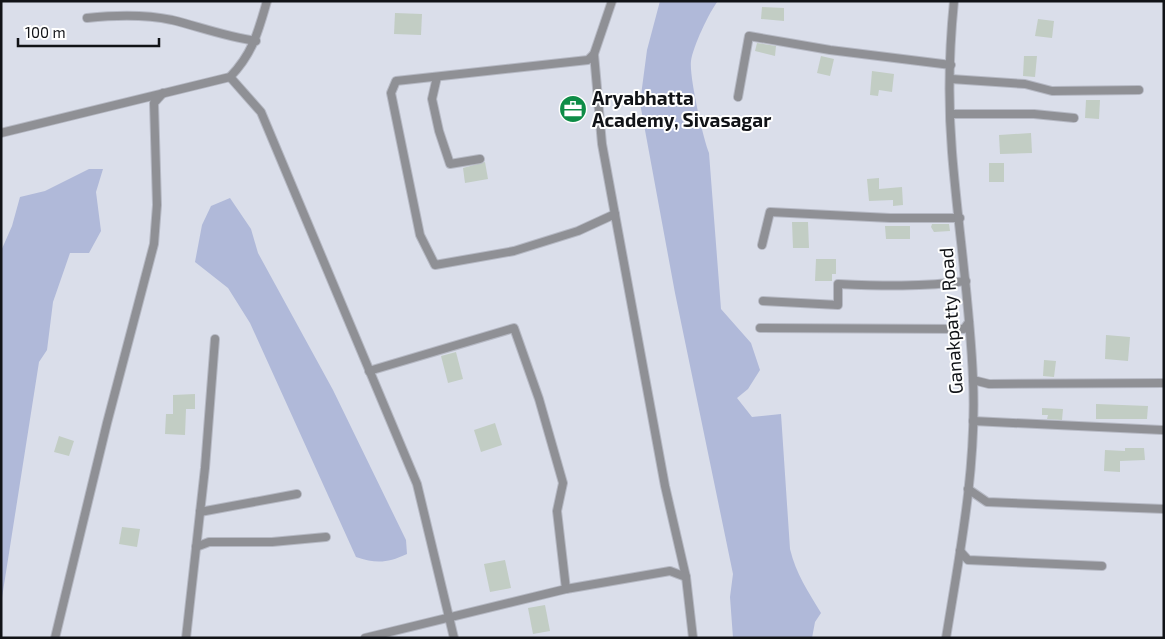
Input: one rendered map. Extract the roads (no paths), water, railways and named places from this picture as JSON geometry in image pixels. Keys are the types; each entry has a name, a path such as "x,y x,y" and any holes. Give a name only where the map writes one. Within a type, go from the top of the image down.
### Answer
{"street":[{"path":"1,132 230,77 245,62 256,41 267,1"},
{"path":"612,1 594,54 602,144 665,486 686,577 693,638"},
{"name":"Ganakpatty Road","path":"946,638 968,489 973,380 966,281 952,151 951,65 954,1"},
{"path":"86,18 120,14 171,20 228,37 256,41"},
{"path":"738,97 749,36 830,50 951,65"},
{"path":"594,54 588,60 396,81 391,93 420,235 435,265 514,252 578,231 615,214"},
{"path":"230,77 261,112 418,484 451,617 454,638"},
{"path":"436,77 432,99 438,131 450,164 480,160"},
{"path":"951,79 1025,84 1052,91 1138,90"},
{"path":"54,638 107,423 154,244 156,205 154,103 163,93"},
{"path":"952,114 1034,114 1074,118"},
{"path":"762,245 770,212 890,218 960,218"},
{"path":"763,301 838,305 838,284 926,285 966,281"},
{"path":"760,328 964,329 969,322"},
{"path":"369,371 514,328 539,399 563,483 557,511 566,589"},
{"path":"186,638 200,512 215,338"},
{"path":"973,380 989,384 1164,383"},
{"path":"972,421 1162,430"},
{"path":"968,489 987,502 1164,509"},
{"path":"200,512 297,494"},
{"path":"196,547 208,542 272,542 326,537"},
{"path":"960,551 968,560 1102,566"},
{"path":"365,638 566,589 670,571 686,577"}],"place":[{"name":"Aryabhatta Academy, Sivasagar","path":"573,109"}]}
